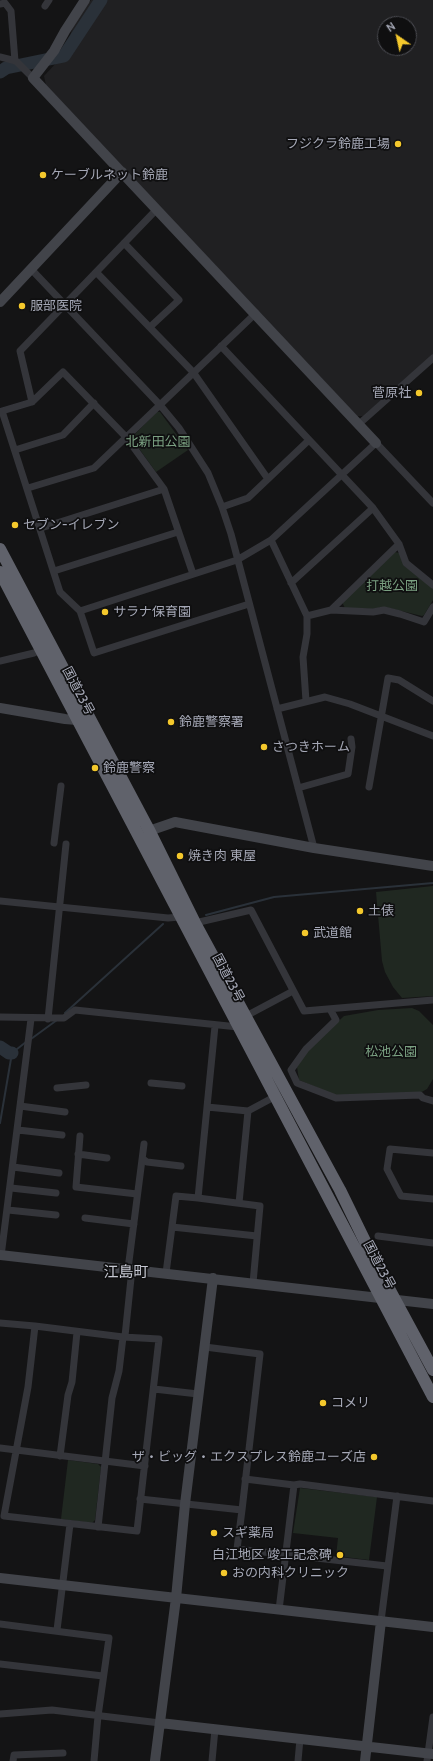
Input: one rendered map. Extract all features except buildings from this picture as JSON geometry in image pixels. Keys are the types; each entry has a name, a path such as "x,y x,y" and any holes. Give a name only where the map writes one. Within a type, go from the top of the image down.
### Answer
{"highway":[{"name":"国道23号","path":"0,549 82,717 137,836 276,1096 433,1397"},
{"name":"国道23号","path":"0,572 82,717 149,830 196,923 340,1190 395,1300 433,1370"}],"street":[{"path":"33,78 54,51 81,2"},
{"path":"0,4 5,3 11,11 15,61"},
{"path":"2,60 15,61 24,67 433,503"},
{"path":"0,302 122,172"},
{"path":"32,402 20,351 97,273 157,209"},
{"path":"124,243 179,300 150,327"},
{"path":"31,269 160,405 195,451 208,473 222,507 237,560 314,848"},
{"path":"97,273 193,372 268,479"},
{"path":"28,488 94,468 256,313"},
{"path":"221,346 373,508 400,544 406,563 433,585"},
{"path":"359,424 433,358"},
{"path":"193,574 164,489 126,437 63,372 32,402 2,411 41,528 60,592 80,611 94,653 249,604"},
{"path":"15,450 63,435 94,403"},
{"path":"222,507 248,498 309,440"},
{"path":"80,611 237,560 271,540 376,443"},
{"path":"41,528 164,489"},
{"path":"291,582 373,508"},
{"path":"54,571 178,532"},
{"path":"271,540 307,616 307,634 303,657 306,701"},
{"path":"331,610 400,544"},
{"path":"307,616 331,610 373,612 384,610 424,622 433,607"},
{"path":"0,661 34,652"},
{"path":"369,787 388,678 399,680 433,701"},
{"path":"277,709 325,697 350,704 433,736"},
{"path":"0,708 82,717"},
{"path":"298,788 348,774 352,747 351,739"},
{"path":"54,842 61,786"},
{"path":"137,836 149,830 175,822 314,848 433,866"},
{"path":"51,1019 66,844"},
{"path":"0,901 168,918 180,917"},
{"path":"196,923 251,910 304,1011 433,1000"},
{"path":"246,1016 293,991"},
{"path":"330,1009 336,1020 306,1049 291,1070 298,1083 336,1098 420,1095 423,1098 433,1101"},
{"path":"0,1017 31,1019 64,1018 75,1010 215,1026 238,1027"},
{"path":"31,1019 11,1188 1,1255 433,1304"},
{"path":"198,1198 215,1026"},
{"path":"151,1083 182,1086"},
{"path":"57,1088 86,1085"},
{"path":"208,1107 248,1111 276,1096"},
{"path":"20,1106 65,1112"},
{"path":"238,1203 248,1111"},
{"path":"18,1130 62,1135"},
{"path":"80,1136 76,1188 137,1194"},
{"path":"98,1527 112,1398 124,1336 137,1194 144,1144"},
{"path":"433,1153 390,1149 387,1169 401,1196 433,1199"},
{"path":"78,1154 107,1158"},
{"path":"142,1159 147,1162 181,1166"},
{"path":"13,1167 59,1173"},
{"path":"11,1188 56,1193"},
{"path":"166,1273 176,1196 198,1198 260,1206 253,1283"},
{"path":"8,1210 56,1215"},
{"path":"85,1218 134,1224"},
{"path":"172,1227 257,1236"},
{"path":"378,1236 433,1243"},
{"path":"155,1761 176,1598 185,1504 213,1278"},
{"path":"0,1322 35,1326 77,1332 159,1339 137,1532 4,1516 28,1387 35,1326"},
{"path":"60,1456 68,1395 72,1382 77,1332"},
{"path":"205,1348 260,1354 236,1549 387,1566"},
{"path":"154,1389 198,1394"},
{"path":"0,1448 144,1466"},
{"path":"245,1480 294,1485 300,1484 433,1501"},
{"path":"279,1610 294,1485"},
{"path":"364,1761 387,1566 390,1558 397,1496"},
{"path":"140,1499 242,1510"},
{"path":"57,1630 70,1524"},
{"path":"0,1578 433,1628"},
{"path":"0,1624 57,1630 109,1638 98,1716 94,1761"},
{"path":"0,1664 104,1676"},
{"path":"0,1714 52,1710 366,1747 429,1756 433,1717"},
{"path":"212,1761 215,1729"},
{"path":"298,1761 300,1739"},
{"path":"13,1761 14,1755 63,1753"}],"shaded area":[{"name":"フジクラ鈴鹿工場","path":"91,0 433,0 433,355 363,416 357,416 46,85 44,76 57,62 55,61 68,43 73,26"}],"green space":[{"name":"北新田公園","path":"157,412 160,412 188,450 156,472 132,439 133,436"},
{"name":"打越公園","path":"395,552 399,553 433,588 433,600 424,615 422,616 385,607 372,609 345,608 342,602"},
{"path":"433,886 433,996 402,998 393,987 385,972 382,961 376,892"},
{"name":"松池公園","path":"412,1008 419,1011 433,1025 433,1079 427,1089 418,1094 337,1096 299,1080 297,1067 307,1051 344,1016 378,1010"},
{"path":"68,1460 98,1464 101,1467 95,1520 92,1523 61,1519"},
{"path":"300,1488 377,1497 369,1560 336,1556 338,1538 293,1533"}],"waterway":[{"path":"0,72 6,68 64,56 101,0"},
{"path":"206,915 274,897 433,883"},
{"path":"65,1013 163,924"},
{"path":"31,1039 57,1020"},
{"path":"0,1123 12,1053 26,1042"},
{"path":"0,1047 9,1053 12,1053"}],"place":[{"name":"フジクラ鈴鹿工場","path":"398,144"},
{"name":"ケーブルネット鈴鹿","path":"43,175"},
{"name":"服部医院","path":"22,306"},
{"name":"菅原社","path":"419,393"},
{"name":"セブン-イレブン","path":"15,525"},
{"name":"サラナ保育園","path":"105,612"},
{"name":"鈴鹿警察署","path":"171,722"},
{"name":"さつきホーム","path":"264,747"},
{"name":"鈴鹿警察","path":"95,768"},
{"name":"焼き肉 東屋","path":"180,856"},
{"name":"土俵","path":"360,911"},
{"name":"武道館","path":"305,933"},
{"name":"コメリ","path":"323,1403"},
{"name":"ザ・ビッグ・エクスプレス鈴鹿ユーズ店","path":"374,1457"},
{"name":"スギ薬局","path":"214,1533"},
{"name":"白江地区 竣工記念碑","path":"340,1555"},
{"name":"おの内科クリニック","path":"224,1573"}],"district":[{"name":"江島町","path":"126,1273"}]}
